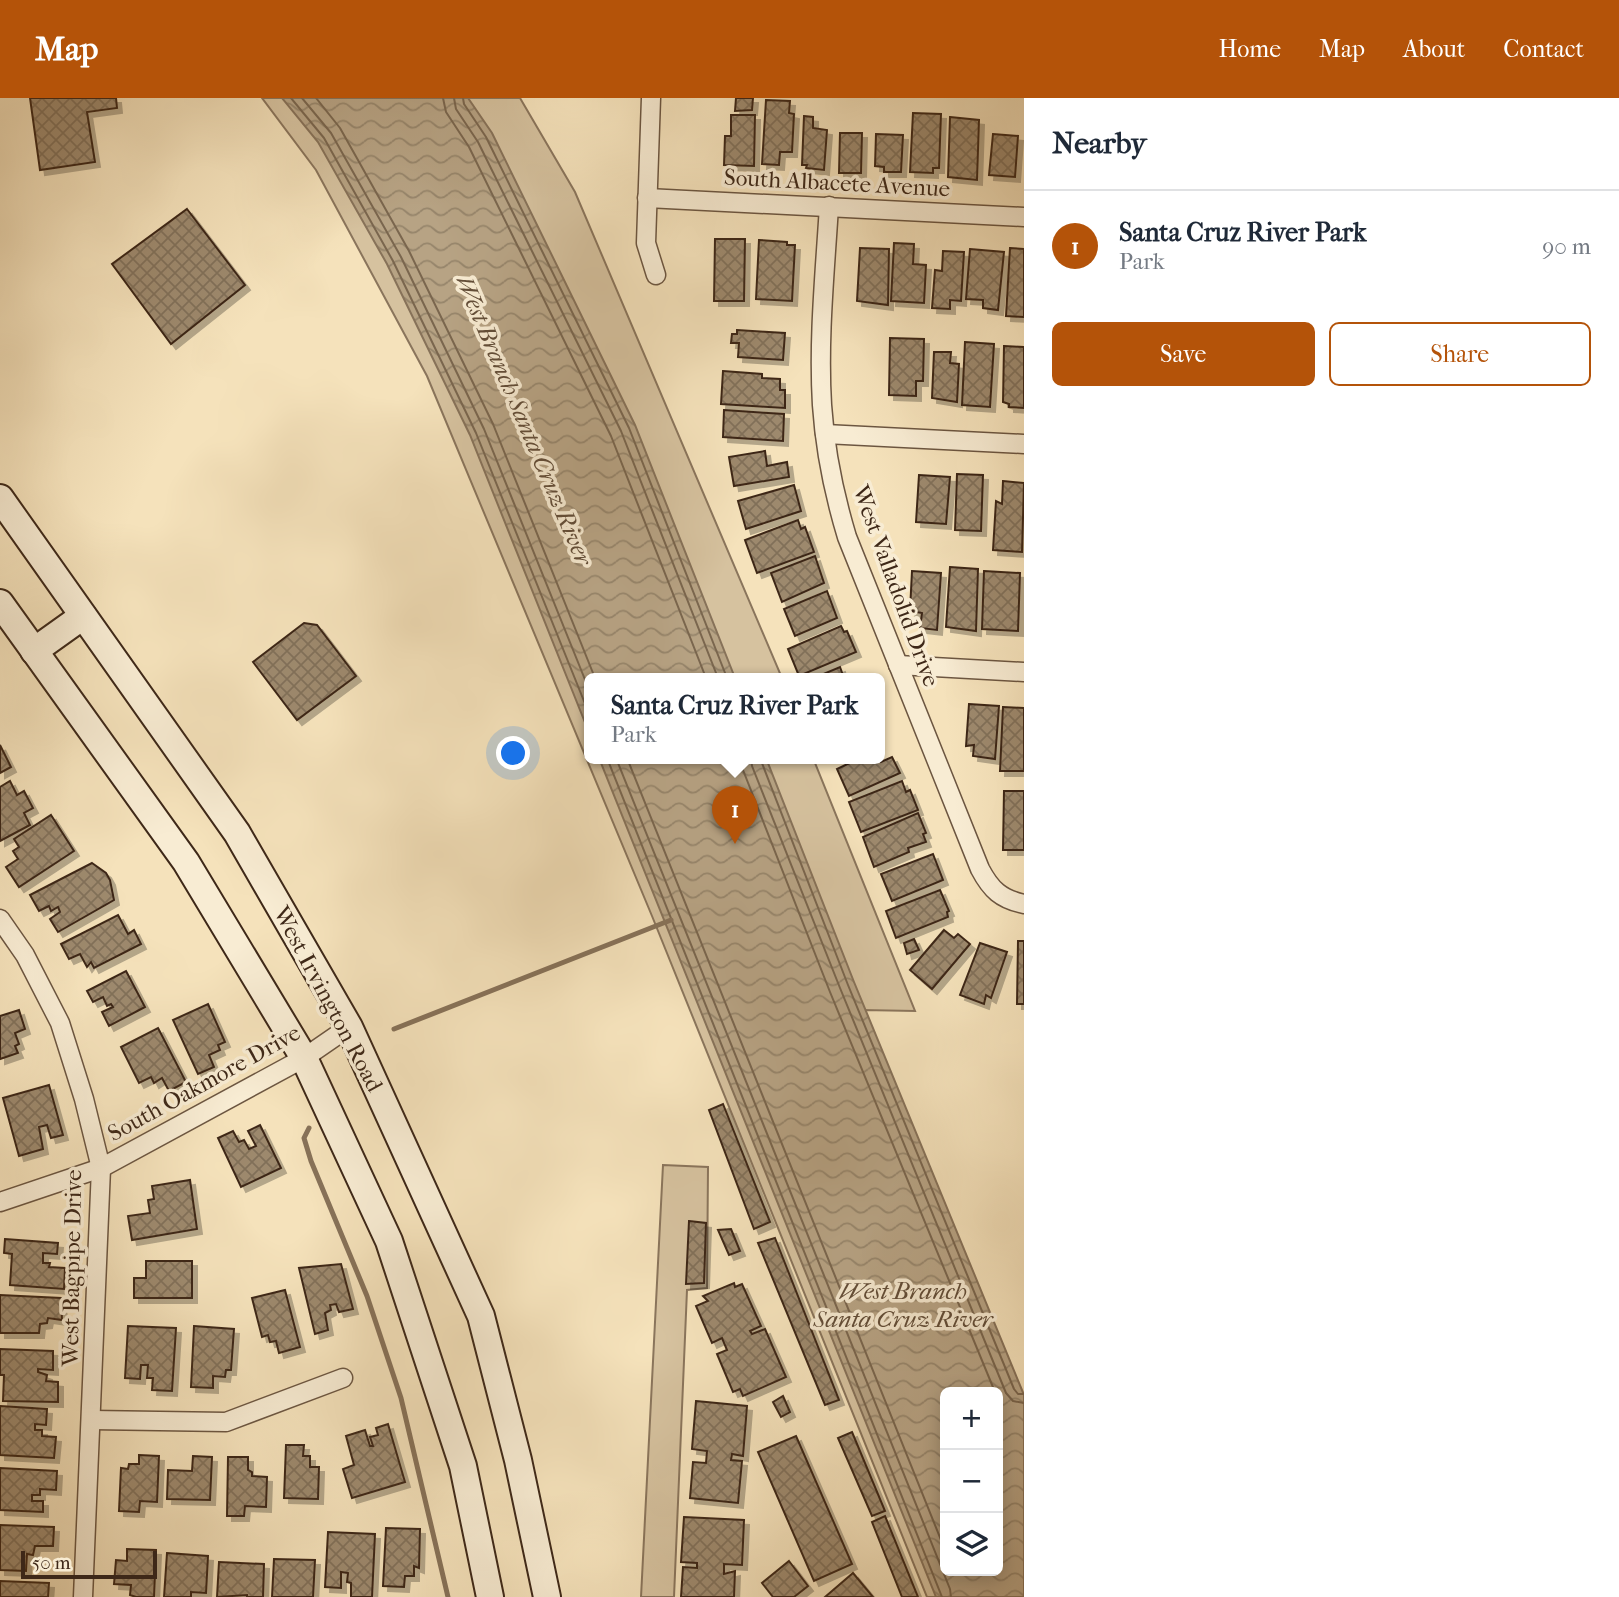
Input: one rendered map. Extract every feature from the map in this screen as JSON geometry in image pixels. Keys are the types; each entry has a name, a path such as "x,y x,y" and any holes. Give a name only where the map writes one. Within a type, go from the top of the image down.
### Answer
{"main road":[{"name":"West Irvington Road","path":"0,498 237,833 349,1027 481,1315 547,1597"},
{"path":"0,603 186,862 304,1058 389,1241 463,1466 490,1597"},
{"path":"34,651 83,616"}],"street":[{"path":"651,98 646,243 656,275"},
{"name":"South Albacete Avenue","path":"647,198 1024,217"},
{"name":"West Valladolid Drive","path":"829,206 821,351 825,434 833,485 847,537 994,901 1024,904"},
{"path":"825,434 1024,444"},
{"path":"898,665 1024,672"},
{"name":"West Bagpipe Drive","path":"0,919 25,956 60,1023 84,1099 101,1168 92,1420 82,1597"},
{"name":"South Oakmore Drive","path":"0,1202 101,1168 304,1058 349,1027"},
{"path":"92,1420 226,1422 343,1378"}],"shaded area":[{"path":"262,98 520,98 575,192 780,673 584,673 584,753 427,376 316,170"},
{"path":"589,764 815,764 915,1011 863,1010 1024,1399 1024,1597 927,1597"},
{"path":"663,1165 708,1167 707,1288 687,1290 674,1597 641,1597"}],"water":[{"name":"West Branch Santa Cruz River","path":"282,98 468,98 492,133 635,425 733,673 584,673 584,720 470,435 387,264 318,142"},
{"name":"West Branch Santa Cruz River","path":"601,764 768,764 854,982 1024,1395 1024,1597 936,1597"}],"building":[{"path":"30,98 116,98 117,108 87,112 95,162 40,170"},
{"path":"736,98 753,98 752,110 735,111"},
{"path":"766,100 790,101 789,113 794,114 792,152 780,152 779,165 762,164"},
{"path":"913,113 941,114 939,168 933,168 933,173 910,172"},
{"path":"731,115 755,115 754,166 724,165 725,136 731,136"},
{"path":"804,116 813,117 813,128 827,130 824,170 802,165"},
{"path":"950,117 979,120 977,180 948,177"},
{"path":"840,133 862,133 861,173 839,173"},
{"path":"876,134 903,135 901,172 884,172 884,167 875,166"},
{"path":"993,134 1018,136 1015,177 989,175"},
{"path":"187,209 245,285 171,344 112,264"},
{"path":"715,239 745,239 744,301 714,301"},
{"path":"759,240 795,245 792,301 756,299"},
{"path":"894,243 914,244 913,264 926,265 924,303 891,301"},
{"path":"860,248 889,249 888,305 857,301"},
{"path":"1010,248 1024,249 1024,317 1006,316"},
{"path":"970,249 1004,252 998,310 983,308 983,300 966,299"},
{"path":"943,251 964,252 961,301 950,300 950,309 932,308 935,270 942,271"},
{"path":"737,330 785,333 783,360 738,357 739,343 731,343 732,334 737,334"},
{"path":"890,338 924,339 923,381 916,381 916,396 889,395"},
{"path":"965,342 994,344 990,407 962,405"},
{"path":"1004,346 1024,347 1024,408 1009,407 1009,404 1003,402"},
{"path":"934,352 951,352 950,363 959,364 957,402 932,398"},
{"path":"723,371 762,374 762,378 780,379 780,390 785,390 785,408 721,404"},
{"path":"724,410 784,414 783,441 723,437"},
{"path":"765,451 767,466 787,462 789,477 734,486 729,457"},
{"path":"957,474 983,475 981,531 955,530"},
{"path":"919,475 950,477 946,524 916,522"},
{"path":"1003,481 1024,483 1022,552 993,550 996,501 1002,504"},
{"path":"794,485 801,511 746,529 738,501"},
{"path":"798,520 801,529 805,527 814,552 757,573 745,540"},
{"path":"815,556 824,583 782,602 771,573"},
{"path":"950,567 978,569 976,631 946,627"},
{"path":"912,571 941,573 937,630 920,628 922,613 910,611"},
{"path":"984,571 1020,573 1018,631 982,629"},
{"path":"827,591 837,618 795,636 784,609"},
{"path":"304,623 317,625 356,676 297,720 253,662"},
{"path":"841,626 844,632 847,631 856,652 806,673 798,673 788,649"},
{"path":"840,667 842,673 826,673"},
{"path":"969,704 999,706 995,759 973,756 974,745 966,746"},
{"path":"1003,707 1024,708 1024,771 1000,771"},
{"path":"0,745 11,767 0,773"},
{"path":"892,757 900,773 849,796 837,769 847,764 885,764 885,760"},
{"path":"10,781 17,795 24,791 33,808 24,813 30,825 0,841 0,787"},
{"path":"902,781 906,792 910,790 918,810 861,832 849,802"},
{"path":"1004,791 1024,791 1024,850 1003,850"},
{"path":"918,813 926,833 923,834 926,842 908,848 909,852 874,867 863,837"},
{"path":"51,815 74,851 19,887 6,867 18,859 13,851 19,847 14,839"},
{"path":"933,854 943,880 892,901 881,874"},
{"path":"92,863 106,873 114,900 58,932 50,919 60,912 58,907 51,911 49,906 39,911 30,895"},
{"path":"940,890 949,911 948,917 896,938 886,911"},
{"path":"118,915 128,934 134,930 141,944 94,968 91,962 87,967 80,954 69,959 61,944"},
{"path":"944,930 954,938 958,934 970,944 932,989 910,970"},
{"path":"914,939 919,950 907,954 904,943"},
{"path":"1018,941 1024,941 1024,1004 1017,1004"},
{"path":"980,943 1007,952 991,998 986,995 984,1004 960,995"},
{"path":"126,971 145,1007 109,1026 102,1012 113,1007 111,1004 107,1006 103,997 93,1002 87,991"},
{"path":"208,1004 225,1042 218,1045 220,1050 209,1055 214,1067 198,1074 173,1020"},
{"path":"19,1010 25,1029 15,1033 19,1044 15,1046 18,1053 0,1059 0,1016"},
{"path":"158,1028 186,1082 169,1091 162,1078 154,1083 151,1077 139,1083 121,1047"},
{"path":"49,1085 63,1135 51,1138 47,1125 39,1127 43,1149 19,1156 3,1098"},
{"path":"723,1104 770,1222 754,1229 709,1110"},
{"path":"260,1125 281,1168 241,1187 218,1138 233,1131 239,1142 244,1140 249,1149 256,1146 248,1131"},
{"path":"190,1180 197,1229 132,1240 128,1216 150,1213 148,1200 154,1199 152,1186"},
{"path":"689,1221 706,1223 704,1283 686,1284"},
{"path":"731,1229 740,1251 729,1255 718,1230"},
{"path":"775,1238 839,1400 825,1405 758,1243"},
{"path":"5,1239 58,1243 57,1254 43,1253 43,1263 50,1263 49,1267 65,1268 64,1289 10,1285 12,1254 4,1253"},
{"path":"146,1261 192,1261 192,1298 134,1298 134,1278 146,1278"},
{"path":"341,1264 353,1309 339,1312 336,1304 330,1305 331,1310 325,1313 328,1330 315,1334 299,1268"},
{"path":"734,1283 735,1287 742,1284 761,1326 750,1331 752,1334 765,1329 786,1377 743,1396 740,1389 733,1392 717,1354 727,1350 722,1338 712,1343 696,1306 708,1301 703,1296"},
{"path":"285,1290 300,1347 279,1353 276,1341 270,1342 268,1335 262,1337 252,1298"},
{"path":"0,1295 61,1298 62,1320 48,1318 47,1323 40,1324 39,1333 0,1333"},
{"path":"128,1326 176,1328 172,1391 152,1390 153,1378 147,1378 148,1365 141,1365 140,1379 125,1378"},
{"path":"194,1326 234,1329 231,1370 226,1370 225,1377 213,1376 213,1388 191,1387"},
{"path":"0,1349 53,1351 53,1370 38,1369 38,1372 47,1375 46,1381 58,1382 58,1402 3,1401 4,1375 0,1375"},
{"path":"783,1396 790,1412 781,1417 773,1402"},
{"path":"696,1401 747,1406 743,1456 732,1454 731,1460 742,1461 738,1503 690,1498 693,1462 706,1463 707,1451 692,1449"},
{"path":"0,1406 47,1409 46,1425 35,1424 35,1430 42,1430 42,1436 56,1437 54,1458 0,1455"},
{"path":"388,1424 405,1482 352,1498 343,1469 354,1465 346,1436 365,1430 370,1446 373,1446 370,1437 378,1435 376,1428"},
{"path":"852,1432 885,1511 872,1516 838,1438"},
{"path":"796,1436 852,1564 814,1581 758,1452"},
{"path":"286,1445 304,1445 303,1456 310,1456 310,1467 319,1467 318,1499 284,1498"},
{"path":"139,1455 159,1456 157,1502 140,1501 139,1512 119,1511 121,1468 128,1469 129,1464 139,1464"},
{"path":"193,1456 212,1457 210,1500 167,1499 168,1470 192,1471"},
{"path":"228,1457 248,1457 248,1470 252,1472 252,1476 267,1477 266,1507 245,1506 244,1516 227,1516"},
{"path":"0,1468 57,1471 56,1490 40,1489 40,1495 32,1495 32,1501 43,1501 43,1512 0,1510"},
{"path":"885,1516 918,1597 902,1597 872,1522"},
{"path":"684,1517 744,1520 742,1565 724,1564 724,1574 735,1571 734,1597 681,1597 683,1567 697,1568 697,1563 681,1562"},
{"path":"0,1525 54,1527 53,1546 35,1546 33,1555 27,1554 26,1571 0,1570"},
{"path":"386,1528 420,1529 419,1568 414,1566 414,1576 405,1576 404,1587 383,1586"},
{"path":"328,1532 375,1534 372,1597 351,1597 351,1583 347,1582 348,1573 341,1572 341,1588 325,1587"},
{"path":"127,1549 156,1550 154,1597 136,1597 130,1595 131,1585 114,1584 116,1560 127,1561"},
{"path":"167,1553 208,1556 206,1593 191,1592 191,1597 164,1597"},
{"path":"274,1559 315,1560 313,1597 272,1597"},
{"path":"789,1561 808,1586 794,1597 773,1597 762,1583"},
{"path":"219,1562 264,1564 263,1597 217,1597"},
{"path":"853,1573 873,1597 825,1597"},
{"path":"0,1581 49,1583 48,1597 0,1597"}],"waterway":[{"path":"394,1029 671,920"},
{"path":"309,1128 304,1138 311,1161 367,1296 401,1398 448,1597"}],"place":[{"name":"Santa Cruz River Park","path":"735,844"}]}
